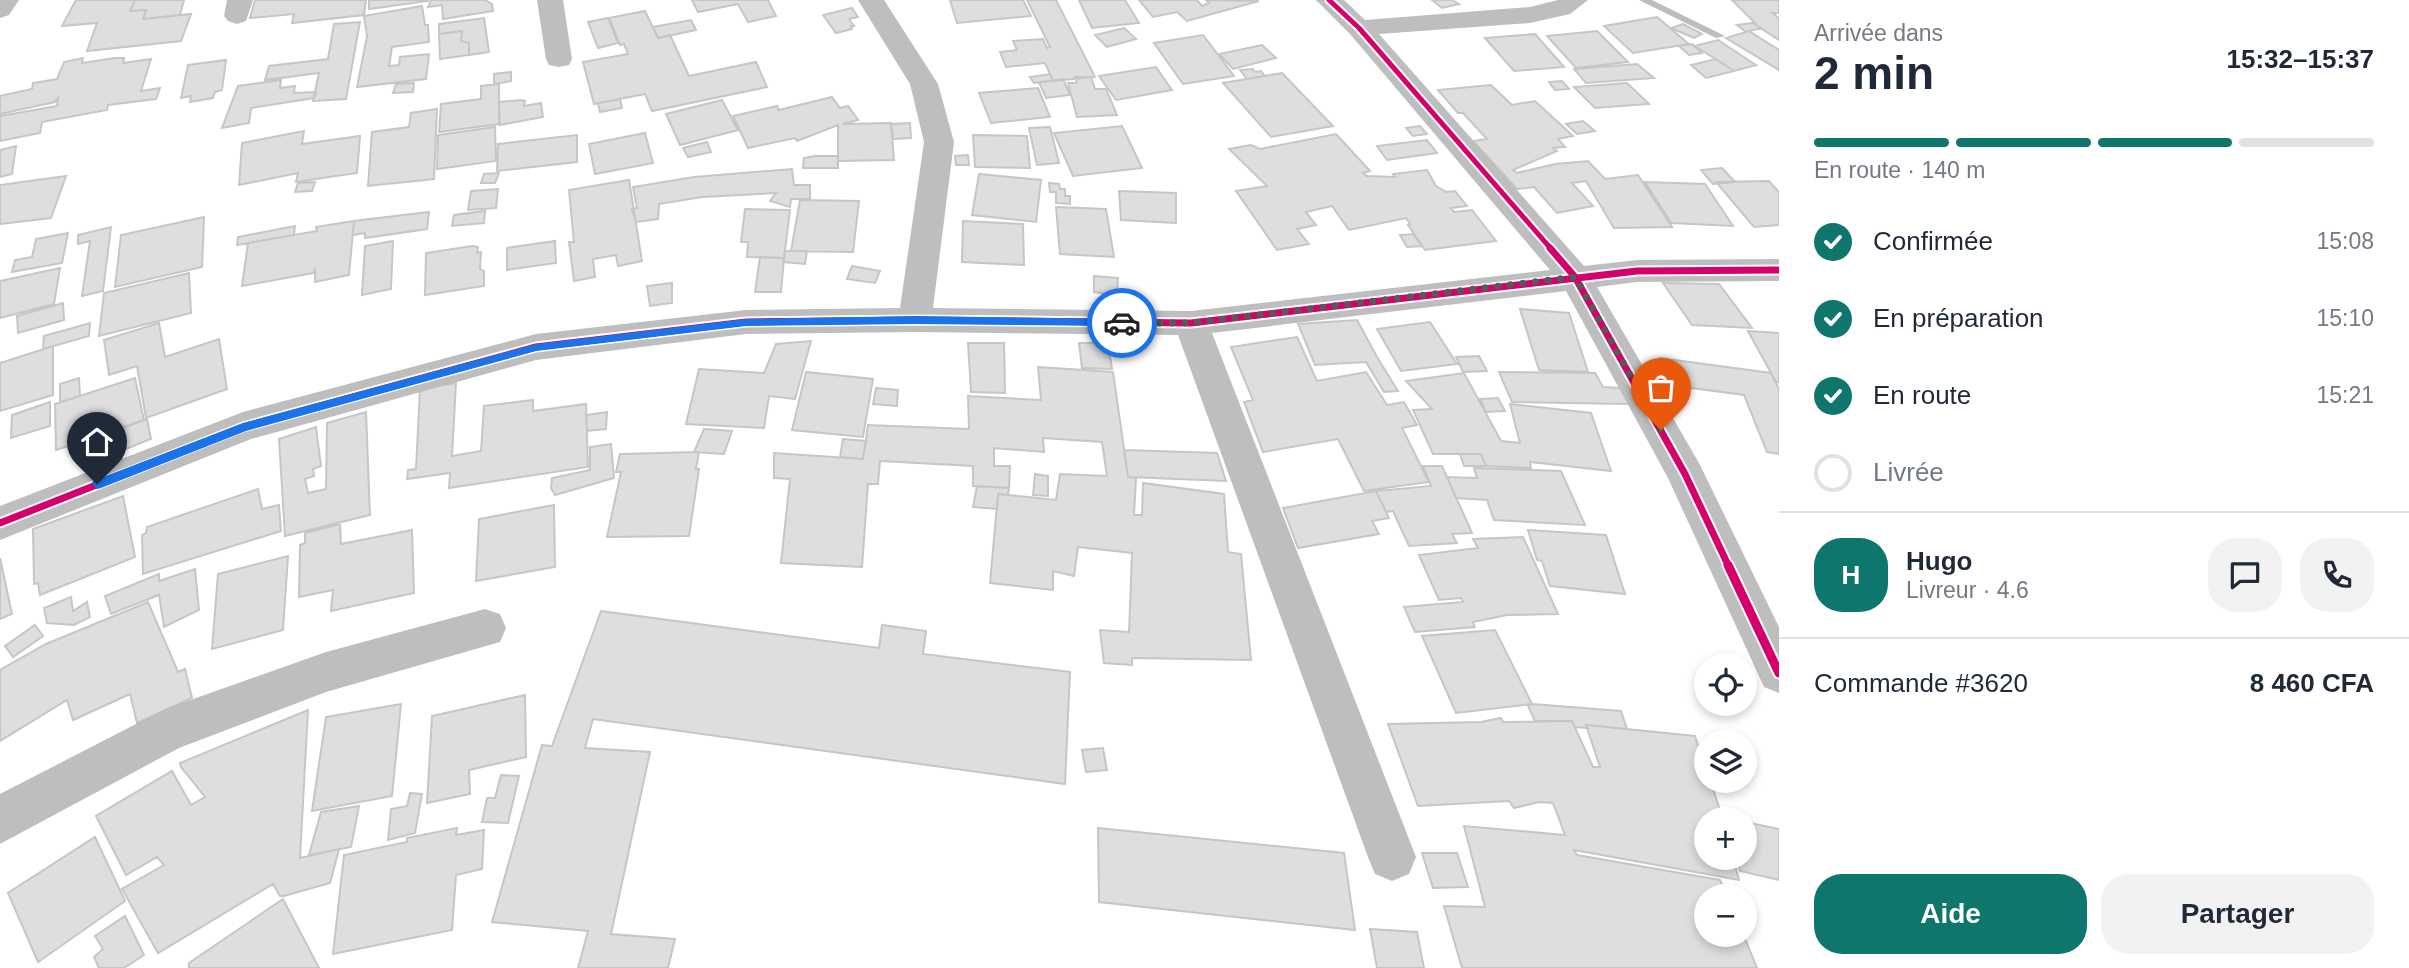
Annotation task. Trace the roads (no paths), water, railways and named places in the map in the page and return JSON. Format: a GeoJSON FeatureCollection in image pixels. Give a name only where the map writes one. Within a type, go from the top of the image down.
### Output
{"type":"FeatureCollection","features":[{"type":"Feature","properties":{"kind":"street"},"geometry":{"type":"LineString","coordinates":[[0,10],[6,0]]}},
{"type":"Feature","properties":{"kind":"street"},"geometry":{"type":"LineString","coordinates":[[550,0],[559,59]]}},
{"type":"Feature","properties":{"kind":"street"},"geometry":{"type":"LineString","coordinates":[[872,0],[924,84],[939,142],[915,320]]}},
{"type":"Feature","properties":{"kind":"street"},"geometry":{"type":"LineString","coordinates":[[1329,0],[1359,28],[1575,277],[1685,474],[1779,673]]}},
{"type":"Feature","properties":{"kind":"street"},"geometry":{"type":"LineString","coordinates":[[1359,28],[1530,15],[1561,9],[1575,0]]}},
{"type":"Feature","properties":{"kind":"street"},"geometry":{"type":"LineString","coordinates":[[0,523],[243,427],[536,347],[746,322],[915,320],[1191,323],[1637,271],[1779,270]]}},
{"type":"Feature","properties":{"kind":"street"},"geometry":{"type":"LineString","coordinates":[[1191,323],[1392,857]]}},
{"type":"Feature","properties":{"kind":"street"},"geometry":{"type":"LineString","coordinates":[[0,820],[165,731],[326,672],[485,628]]}},
{"type":"Feature","properties":{"kind":"waterway"},"geometry":{"type":"LineString","coordinates":[[1644,0],[1720,36]]}}]}
